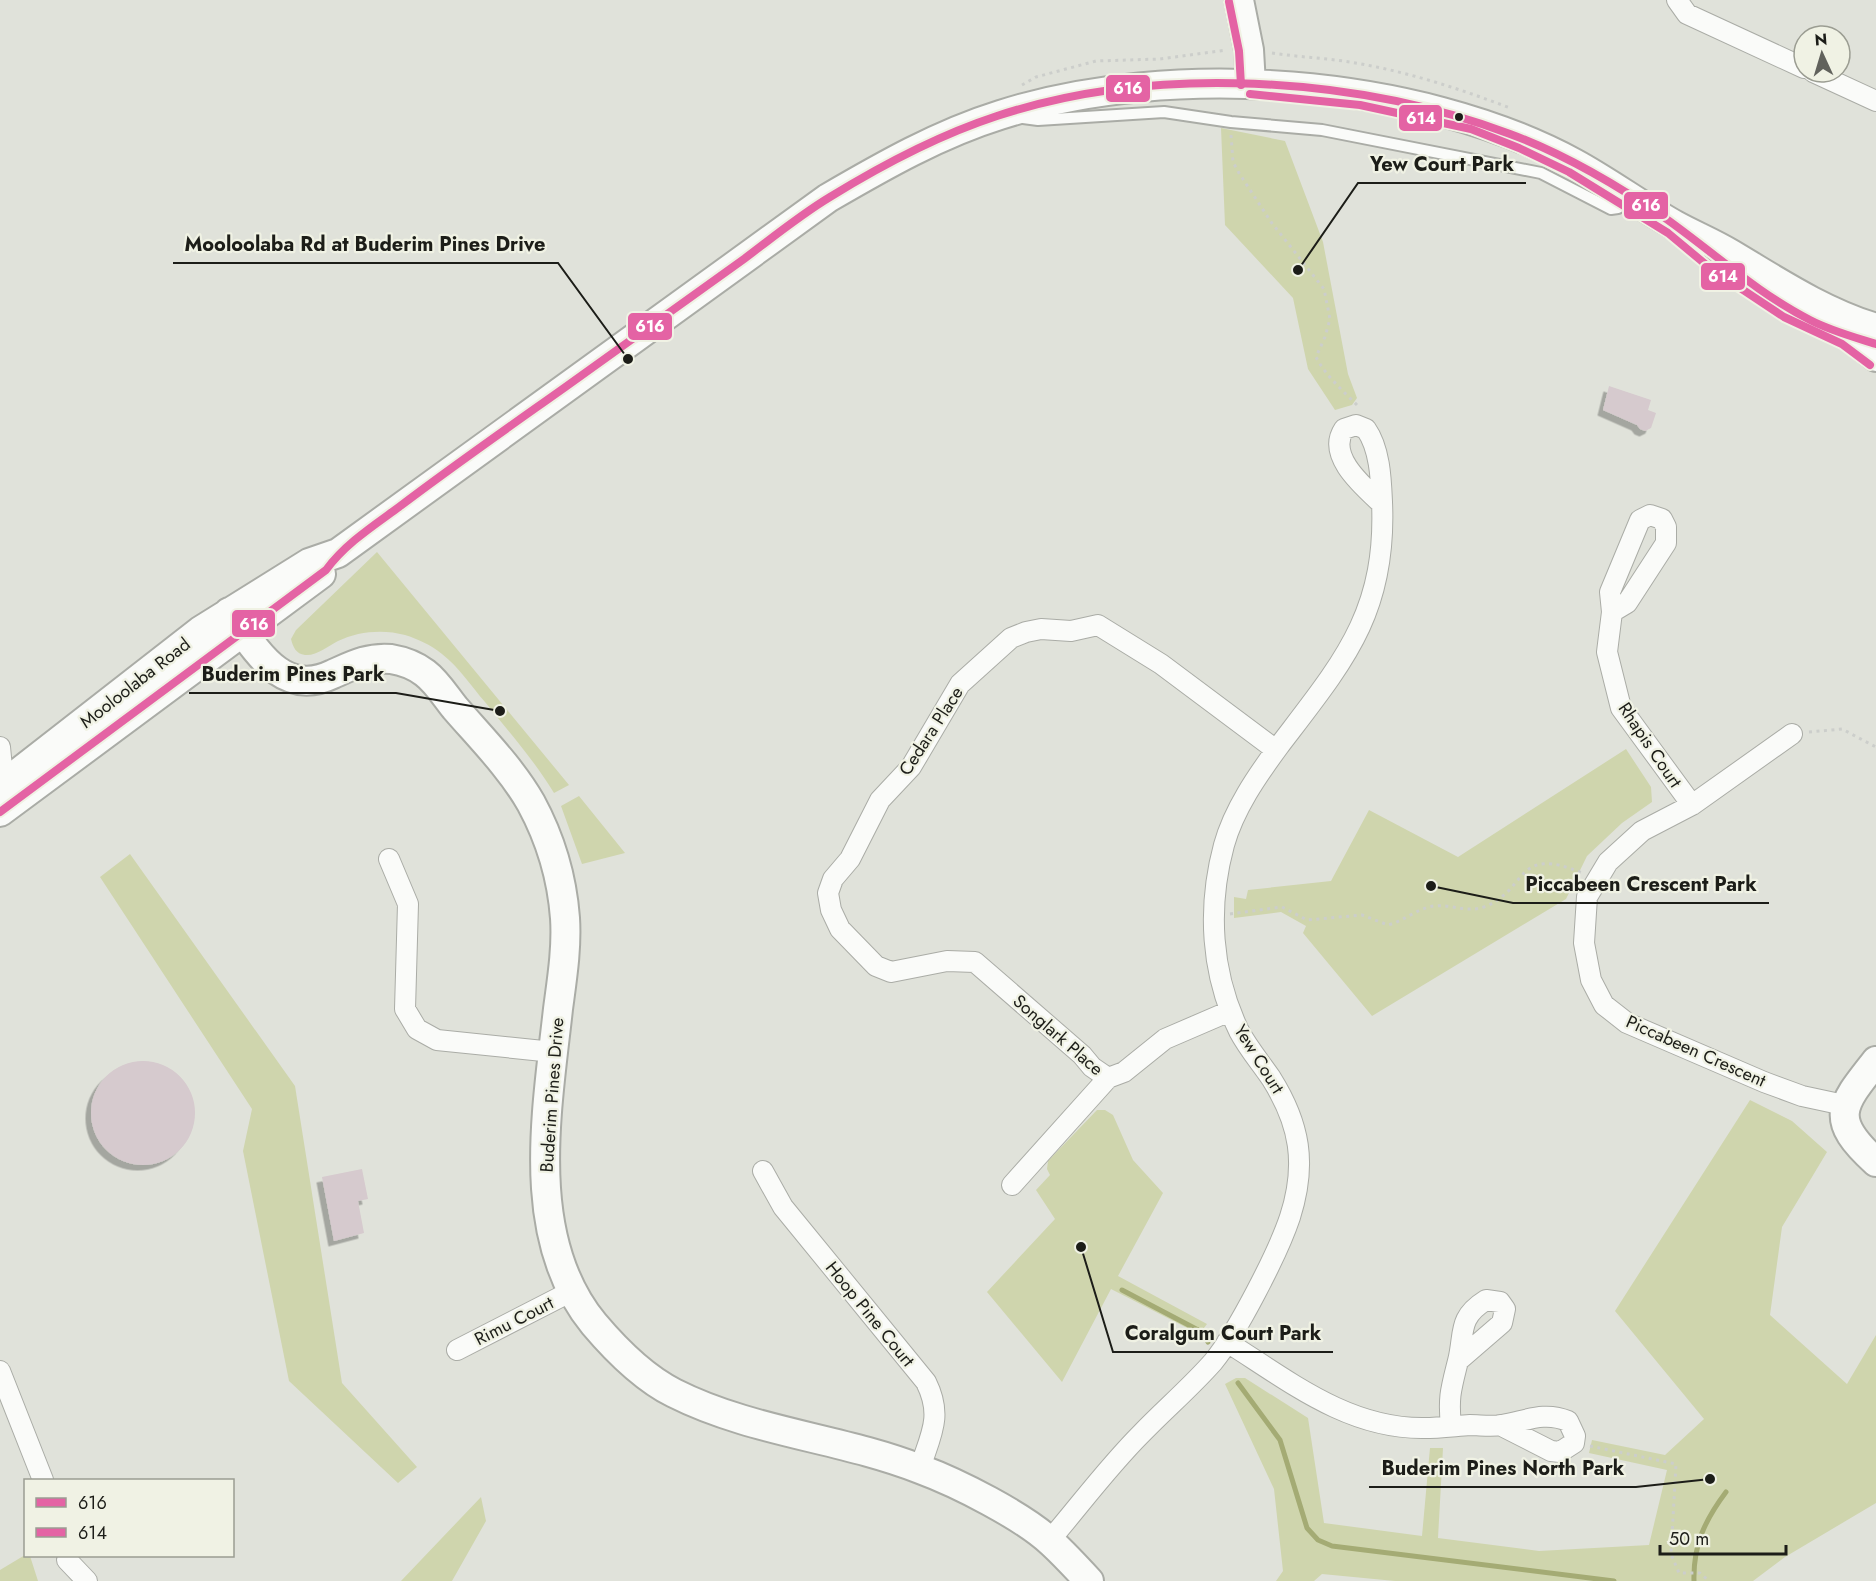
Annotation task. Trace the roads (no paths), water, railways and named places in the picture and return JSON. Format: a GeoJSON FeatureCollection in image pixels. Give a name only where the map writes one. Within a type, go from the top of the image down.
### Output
{"type":"FeatureCollection","features":[{"type":"Feature","properties":{"kind":"main road"},"geometry":{"type":"LineString","coordinates":[[1239,0],[1249,50],[1251,84]]}},
{"type":"Feature","properties":{"kind":"main road","name":"Mooloolaba Road"},"geometry":{"type":"LineString","coordinates":[[0,812],[95,742],[309,563],[338,553],[828,198],[913,151],[959,129],[1002,114],[1092,106],[1181,85],[1251,84],[1338,91],[1474,119],[1523,138],[1574,163],[1674,225],[1726,251],[1817,306],[1847,320],[1876,328]]}},
{"type":"Feature","properties":{"kind":"main road","name":"Mooloolaba Road"},"geometry":{"type":"LineString","coordinates":[[1674,225],[1716,259],[1790,308],[1848,335],[1876,344]]}},
{"type":"Feature","properties":{"kind":"main road"},"geometry":{"type":"LineString","coordinates":[[1848,335],[1876,357]]}},
{"type":"Feature","properties":{"kind":"main road","name":"Mooloolaba Road"},"geometry":{"type":"LineString","coordinates":[[4,783],[236,622]]}},
{"type":"Feature","properties":{"kind":"main road","name":"Buderim Pines Drive"},"geometry":{"type":"LineString","coordinates":[[236,622],[272,667],[294,681],[316,681],[360,661],[376,658],[405,662],[426,674],[509,771],[530,801],[545,832],[559,874],[565,920],[545,1163],[549,1221],[572,1291],[593,1322],[632,1363],[672,1392],[723,1412],[920,1468],[985,1498],[1050,1540],[1089,1581]]}},
{"type":"Feature","properties":{"kind":"main road"},"geometry":{"type":"LineString","coordinates":[[4,783],[32,779],[79,744],[95,742]]}},
{"type":"Feature","properties":{"kind":"main road"},"geometry":{"type":"LineString","coordinates":[[1876,1061],[1844,1105],[1846,1127],[1858,1144],[1876,1162]]}},
{"type":"Feature","properties":{"kind":"street"},"geometry":{"type":"LineString","coordinates":[[1677,0],[1687,14],[1792,62]]}},
{"type":"Feature","properties":{"kind":"street"},"geometry":{"type":"LineString","coordinates":[[1839,84],[1876,101]]}},
{"type":"Feature","properties":{"kind":"street","name":"Yew Court"},"geometry":{"type":"LineString","coordinates":[[1050,1540],[1140,1435],[1185,1392],[1227,1342],[1289,1222],[1300,1172],[1298,1140],[1288,1109],[1245,1042],[1230,1011],[1216,960],[1213,914],[1216,883],[1231,824],[1276,750],[1338,667],[1362,624],[1379,572],[1383,528],[1382,504]]}},
{"type":"Feature","properties":{"kind":"street","name":"Rhapis Court"},"geometry":{"type":"LineString","coordinates":[[1612,612],[1607,652],[1621,708],[1692,805]]}},
{"type":"Feature","properties":{"kind":"street","name":"Cedara Place"},"geometry":{"type":"LineString","coordinates":[[914,969],[891,972],[876,966],[840,929],[831,910],[828,893],[833,879],[850,859],[880,800],[911,766],[960,684],[1011,638],[1041,629],[1071,631],[1098,625],[1161,664],[1276,750]]}},
{"type":"Feature","properties":{"kind":"street","name":"Piccabeen Crescent"},"geometry":{"type":"LineString","coordinates":[[1792,734],[1692,805],[1642,831],[1608,862],[1587,897],[1584,943],[1591,980],[1604,1005],[1627,1023],[1764,1082],[1802,1096],[1844,1105]]}},
{"type":"Feature","properties":{"kind":"street"},"geometry":{"type":"LineString","coordinates":[[1,749],[19,760],[34,761]]}},
{"type":"Feature","properties":{"kind":"street"},"geometry":{"type":"LineString","coordinates":[[1,749],[4,783]]}},
{"type":"Feature","properties":{"kind":"street"},"geometry":{"type":"LineString","coordinates":[[389,859],[408,904],[405,1009],[417,1029],[437,1040],[553,1053]]}},
{"type":"Feature","properties":{"kind":"street","name":"Songlark Place"},"geometry":{"type":"LineString","coordinates":[[914,969],[947,961],[975,962],[1082,1055],[1092,1067],[1108,1078],[1124,1072],[1165,1039],[1230,1011]]}},
{"type":"Feature","properties":{"kind":"street"},"geometry":{"type":"LineString","coordinates":[[1012,1185],[1108,1078]]}},
{"type":"Feature","properties":{"kind":"street","name":"Hoop Pine Court"},"geometry":{"type":"LineString","coordinates":[[763,1171],[783,1207],[926,1382],[935,1400],[936,1416],[920,1468]]}},
{"type":"Feature","properties":{"kind":"street","name":"Rimu Court"},"geometry":{"type":"LineString","coordinates":[[456,1350],[572,1291]]}},
{"type":"Feature","properties":{"kind":"street"},"geometry":{"type":"LineString","coordinates":[[1227,1342],[1316,1399],[1349,1415],[1406,1427],[1500,1425],[1539,1416],[1556,1416],[1568,1421],[1573,1427],[1574,1443],[1560,1452],[1551,1451],[1500,1425]]}},
{"type":"Feature","properties":{"kind":"street"},"geometry":{"type":"LineString","coordinates":[[1451,1426],[1449,1390],[1458,1361]]}},
{"type":"Feature","properties":{"kind":"street"},"geometry":{"type":"LineString","coordinates":[[0,1371],[43,1479]]}},
{"type":"Feature","properties":{"kind":"street"},"geometry":{"type":"LineString","coordinates":[[67,1558],[70,1581]]}},
{"type":"Feature","properties":{"kind":"street"},"geometry":{"type":"LineString","coordinates":[[67,1558],[87,1581]]}},
{"type":"Feature","properties":{"kind":"lane"},"geometry":{"type":"LineString","coordinates":[[1092,106],[1322,130],[1514,165],[1541,173],[1611,209],[1618,208],[1630,197]]}},
{"type":"Feature","properties":{"kind":"waterway"},"geometry":{"type":"LineString","coordinates":[[1122,1290],[1200,1331],[1208,1342]]}},
{"type":"Feature","properties":{"kind":"waterway"},"geometry":{"type":"LineString","coordinates":[[1238,1383],[1280,1440],[1307,1528],[1318,1540],[1332,1546],[1614,1581]]}},
{"type":"Feature","properties":{"kind":"waterway"},"geometry":{"type":"LineString","coordinates":[[1694,1581],[1698,1544],[1706,1523],[1726,1492]]}},
{"type":"Feature","properties":{"kind":"place","name":"Yew Court Park"},"geometry":{"type":"Point","coordinates":[1298,270]}},
{"type":"Feature","properties":{"kind":"place","name":"Mooloolaba Rd at Buderim Pines Drive"},"geometry":{"type":"Point","coordinates":[628,359]}},
{"type":"Feature","properties":{"kind":"place","name":"Buderim Pines Park"},"geometry":{"type":"Point","coordinates":[500,711]}},
{"type":"Feature","properties":{"kind":"place","name":"Piccabeen Crescent Park"},"geometry":{"type":"Point","coordinates":[1431,886]}},
{"type":"Feature","properties":{"kind":"place","name":"Coralgum Court Park"},"geometry":{"type":"Point","coordinates":[1081,1247]}},
{"type":"Feature","properties":{"kind":"place","name":"Buderim Pines North Park"},"geometry":{"type":"Point","coordinates":[1710,1479]}}]}
